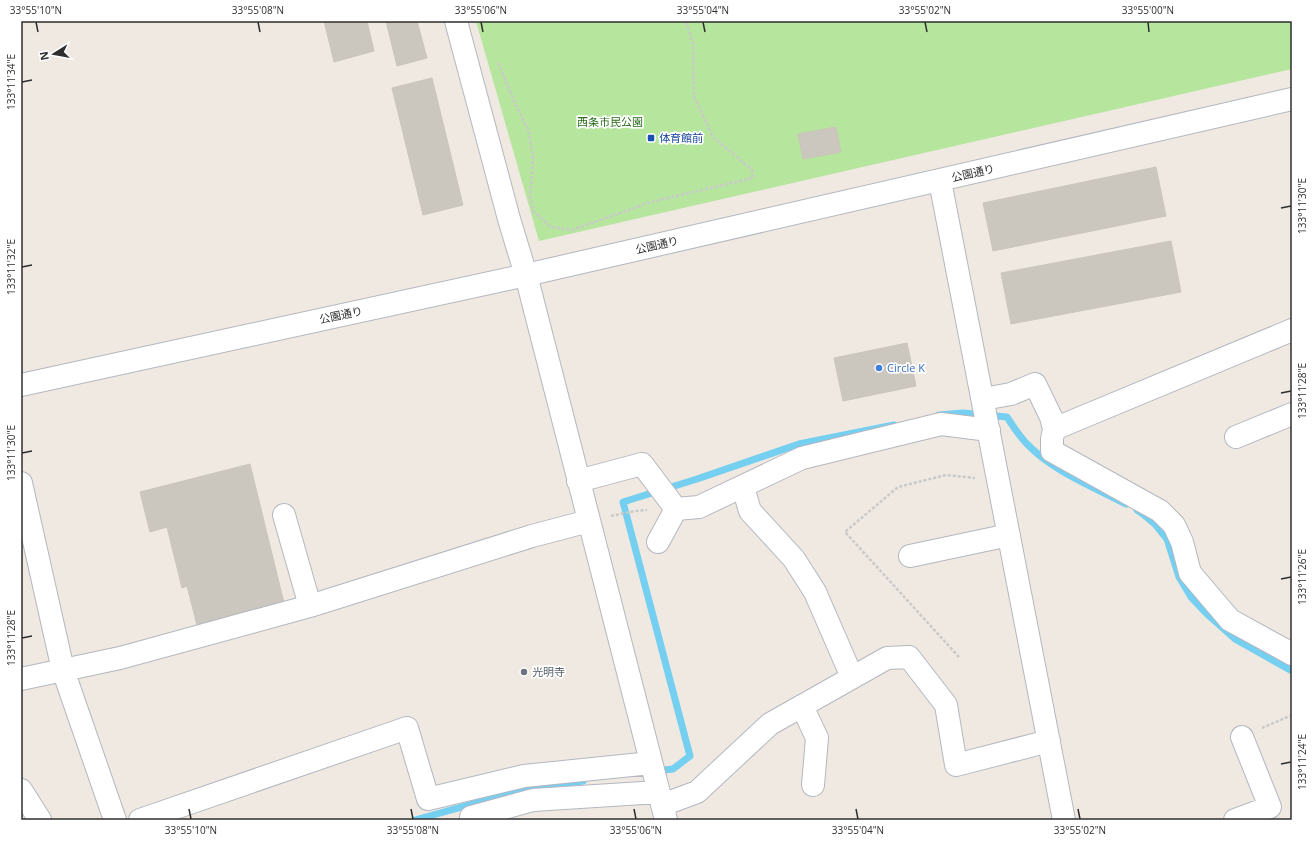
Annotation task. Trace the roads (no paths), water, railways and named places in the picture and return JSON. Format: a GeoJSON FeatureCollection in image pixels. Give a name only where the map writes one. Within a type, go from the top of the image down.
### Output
{"type":"FeatureCollection","features":[{"type":"Feature","properties":{"kind":"street"},"geometry":{"type":"LineString","coordinates":[[456,21],[509,219],[526,274],[661,801]]}},
{"type":"Feature","properties":{"kind":"street","name":"公園通り"},"geometry":{"type":"LineString","coordinates":[[21,385],[940,181],[1292,99]]}},
{"type":"Feature","properties":{"kind":"street"},"geometry":{"type":"LineString","coordinates":[[940,181],[1064,820]]}},
{"type":"Feature","properties":{"kind":"street"},"geometry":{"type":"LineString","coordinates":[[1054,430],[1292,330]]}},
{"type":"Feature","properties":{"kind":"street"},"geometry":{"type":"LineString","coordinates":[[982,399],[1011,394],[1035,384],[1051,417],[1054,430],[1052,450],[1160,511],[1174,525],[1182,542],[1190,573],[1230,620],[1292,654]]}},
{"type":"Feature","properties":{"kind":"street"},"geometry":{"type":"LineString","coordinates":[[1236,437],[1292,414]]}},
{"type":"Feature","properties":{"kind":"street"},"geometry":{"type":"LineString","coordinates":[[676,509],[699,507],[802,458],[941,424],[989,430]]}},
{"type":"Feature","properties":{"kind":"street"},"geometry":{"type":"LineString","coordinates":[[578,481],[642,464],[676,509]]}},
{"type":"Feature","properties":{"kind":"street"},"geometry":{"type":"LineString","coordinates":[[21,483],[63,670],[115,820]]}},
{"type":"Feature","properties":{"kind":"street"},"geometry":{"type":"LineString","coordinates":[[743,487],[750,511],[794,559],[814,592],[852,678]]}},
{"type":"Feature","properties":{"kind":"street"},"geometry":{"type":"LineString","coordinates":[[658,542],[676,509]]}},
{"type":"Feature","properties":{"kind":"street"},"geometry":{"type":"LineString","coordinates":[[284,515],[310,606]]}},
{"type":"Feature","properties":{"kind":"street"},"geometry":{"type":"LineString","coordinates":[[21,680],[120,658],[310,606],[532,536],[589,522]]}},
{"type":"Feature","properties":{"kind":"street"},"geometry":{"type":"LineString","coordinates":[[910,556],[1009,535]]}},
{"type":"Feature","properties":{"kind":"street"},"geometry":{"type":"LineString","coordinates":[[471,817],[533,800],[661,801],[697,792],[770,724],[887,658],[909,657],[946,705],[956,765],[1049,741]]}},
{"type":"Feature","properties":{"kind":"street"},"geometry":{"type":"LineString","coordinates":[[802,706],[817,738],[813,785]]}},
{"type":"Feature","properties":{"kind":"street"},"geometry":{"type":"LineString","coordinates":[[140,820],[407,728],[428,799],[524,776],[651,764]]}},
{"type":"Feature","properties":{"kind":"street"},"geometry":{"type":"LineString","coordinates":[[1235,820],[1270,807],[1242,737]]}},
{"type":"Feature","properties":{"kind":"street"},"geometry":{"type":"LineString","coordinates":[[21,790],[40,820]]}},
{"type":"Feature","properties":{"kind":"waterway"},"geometry":{"type":"LineString","coordinates":[[939,415],[963,413],[1007,417],[1024,441],[1049,463],[1074,478],[1126,504]]}},
{"type":"Feature","properties":{"kind":"waterway"},"geometry":{"type":"LineString","coordinates":[[655,771],[673,769],[690,756],[623,502],[697,479],[799,444],[894,425]]}},
{"type":"Feature","properties":{"kind":"waterway"},"geometry":{"type":"LineString","coordinates":[[1137,510],[1155,524],[1167,539],[1179,577],[1191,597],[1208,615],[1235,639],[1292,671]]}},
{"type":"Feature","properties":{"kind":"waterway"},"geometry":{"type":"LineString","coordinates":[[415,820],[530,788],[583,781]]}},
{"type":"Feature","properties":{"kind":"place","name":"体育館前"},"geometry":{"type":"Point","coordinates":[651,138]}},
{"type":"Feature","properties":{"kind":"place","name":"Circle K"},"geometry":{"type":"Point","coordinates":[879,368]}},
{"type":"Feature","properties":{"kind":"place","name":"光明寺"},"geometry":{"type":"Point","coordinates":[524,672]}},
{"type":"Feature","properties":{"kind":"park label","name":"西条市民公園"},"geometry":{"type":"Point","coordinates":[610,122]}}]}
